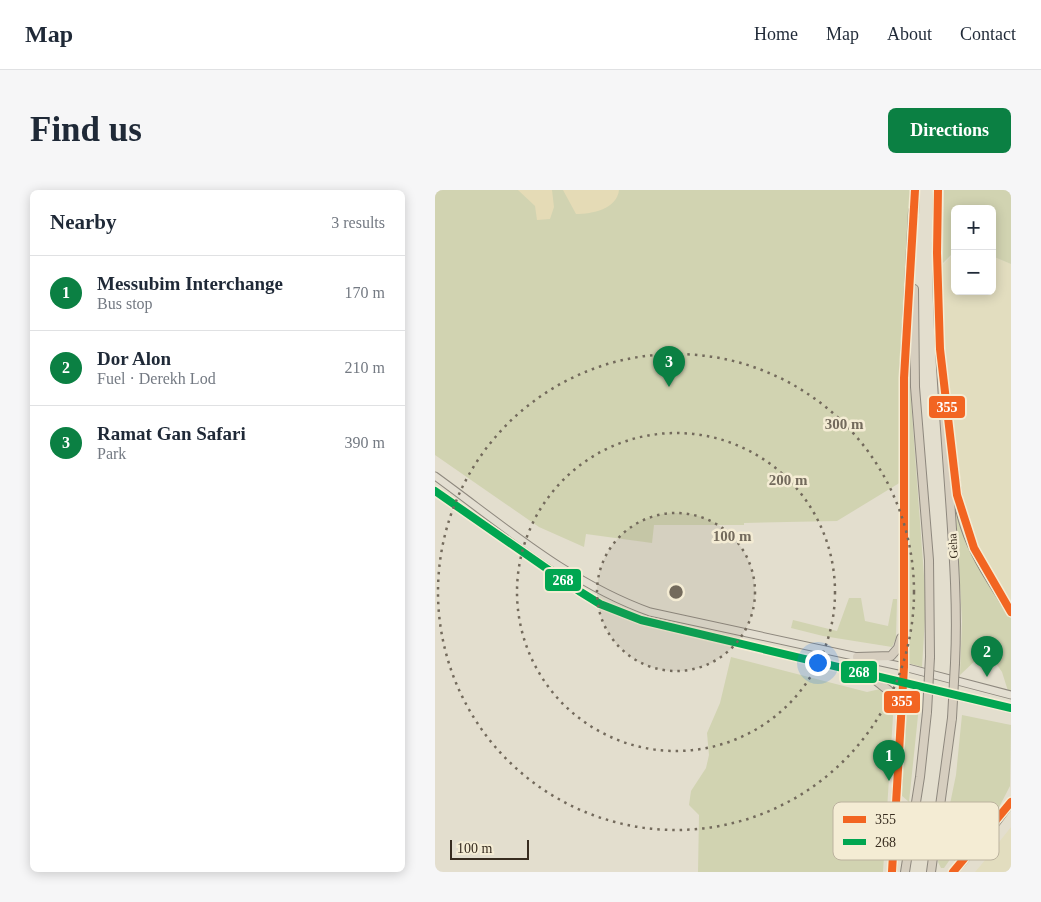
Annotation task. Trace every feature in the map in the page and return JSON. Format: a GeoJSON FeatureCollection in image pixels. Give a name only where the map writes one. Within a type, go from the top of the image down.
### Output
{"type":"FeatureCollection","features":[{"type":"Feature","properties":{"kind":"highway","name":"Geha"},"geometry":{"type":"LineString","coordinates":[[915,190],[913,212],[915,387],[929,560],[930,657],[927,712],[916,802]]}},
{"type":"Feature","properties":{"kind":"highway","name":"Geha"},"geometry":{"type":"LineString","coordinates":[[938,190],[941,378],[954,547],[957,624],[952,718],[941,802]]}},
{"type":"Feature","properties":{"kind":"highway"},"geometry":{"type":"LineString","coordinates":[[896,802],[903,683],[904,378],[913,212]]}},
{"type":"Feature","properties":{"kind":"highway"},"geometry":{"type":"LineString","coordinates":[[941,378],[964,525],[987,574],[1011,612]]}},
{"type":"Feature","properties":{"kind":"highway"},"geometry":{"type":"LineString","coordinates":[[857,657],[881,658],[891,656],[898,648],[901,640],[904,558]]}},
{"type":"Feature","properties":{"kind":"highway"},"geometry":{"type":"LineString","coordinates":[[869,675],[893,694],[899,705],[900,717]]}},
{"type":"Feature","properties":{"kind":"highway"},"geometry":{"type":"LineString","coordinates":[[999,816],[1011,802]]}},
{"type":"Feature","properties":{"kind":"highway"},"geometry":{"type":"LineString","coordinates":[[953,872],[963,860]]}},
{"type":"Feature","properties":{"kind":"main road"},"geometry":{"type":"LineString","coordinates":[[435,476],[520,540],[581,581],[619,601],[650,612],[857,657],[1011,695]]}},
{"type":"Feature","properties":{"kind":"main road"},"geometry":{"type":"LineString","coordinates":[[435,491],[545,569],[600,604],[641,620],[1011,708]]}},
{"type":"Feature","properties":{"kind":"shaded area"},"geometry":{"type":"Polygon","coordinates":[[[951,256],[951,295],[996,295],[996,258],[1011,264],[1011,607],[1002,596],[972,537],[960,490],[942,351],[943,265],[951,256]]]}},
{"type":"Feature","properties":{"kind":"shaded area"},"geometry":{"type":"Polygon","coordinates":[[[1011,827],[1011,872],[975,872],[985,860],[999,860],[999,842],[1011,827]]]}},
{"type":"Feature","properties":{"kind":"green space"},"geometry":{"type":"Polygon","coordinates":[[[435,190],[912,190],[901,482],[837,521],[744,523],[744,525],[654,525],[652,543],[586,534],[584,547],[539,527],[435,455],[435,190]]]}},
{"type":"Feature","properties":{"kind":"green space"},"geometry":{"type":"Polygon","coordinates":[[[944,190],[1011,190],[1011,264],[996,258],[996,205],[951,205],[951,255],[943,263],[944,190]]]}},
{"type":"Feature","properties":{"kind":"green space"},"geometry":{"type":"Polygon","coordinates":[[[909,373],[926,603],[922,667],[908,663],[909,373]]]}},
{"type":"Feature","properties":{"kind":"green space"},"geometry":{"type":"Polygon","coordinates":[[[955,495],[958,518],[985,578],[1011,618],[1011,691],[1008,691],[1002,672],[995,662],[977,659],[960,675],[962,621],[955,495]]]}},
{"type":"Feature","properties":{"kind":"green space"},"geometry":{"type":"Polygon","coordinates":[[[849,598],[861,598],[865,621],[888,626],[893,599],[897,599],[896,638],[892,647],[823,636],[791,628],[793,620],[837,631],[849,598]]]}},
{"type":"Feature","properties":{"kind":"green space"},"geometry":{"type":"Polygon","coordinates":[[[731,657],[867,692],[880,689],[890,704],[893,716],[887,802],[833,802],[833,860],[884,860],[883,872],[698,872],[699,815],[689,805],[691,791],[706,768],[709,755],[707,733],[720,703],[731,657]]]}},
{"type":"Feature","properties":{"kind":"green space"},"geometry":{"type":"Polygon","coordinates":[[[904,699],[919,706],[909,802],[901,795],[904,699]]]}},
{"type":"Feature","properties":{"kind":"green space"},"geometry":{"type":"Polygon","coordinates":[[[962,715],[1011,725],[1010,786],[999,807],[999,802],[950,802],[956,775],[962,715]]]}},
{"type":"Feature","properties":{"kind":"green space"},"geometry":{"type":"Polygon","coordinates":[[[938,860],[950,860],[944,868],[941,868],[938,860]]]}},
{"type":"Feature","properties":{"kind":"sand"},"geometry":{"type":"Polygon","coordinates":[[[518,190],[552,190],[554,207],[550,219],[537,220],[535,206],[518,190]]]}},
{"type":"Feature","properties":{"kind":"sand"},"geometry":{"type":"Polygon","coordinates":[[[563,190],[619,190],[614,202],[609,206],[589,213],[576,214],[563,190]]]}},
{"type":"Feature","properties":{"kind":"transit line","name":"355"},"geometry":{"type":"LineString","coordinates":[[896,802],[904,667],[904,378],[915,190]]}},
{"type":"Feature","properties":{"kind":"transit line","name":"355"},"geometry":{"type":"LineString","coordinates":[[938,190],[937,253],[940,349],[957,495],[974,548],[1011,612]]}},
{"type":"Feature","properties":{"kind":"transit line","name":"268"},"geometry":{"type":"LineString","coordinates":[[435,491],[579,591],[600,604],[641,620],[1011,708]]}},
{"type":"Feature","properties":{"kind":"transit line","name":"355"},"geometry":{"type":"LineString","coordinates":[[999,816],[1011,802]]}},
{"type":"Feature","properties":{"kind":"transit line","name":"355"},"geometry":{"type":"LineString","coordinates":[[892,872],[893,860]]}},
{"type":"Feature","properties":{"kind":"transit line","name":"355"},"geometry":{"type":"LineString","coordinates":[[953,872],[963,860]]}},
{"type":"Feature","properties":{"kind":"place","name":"Ramat Gan Safari"},"geometry":{"type":"Point","coordinates":[669,387]}},
{"type":"Feature","properties":{"kind":"place","name":"Dor Alon"},"geometry":{"type":"Point","coordinates":[987,677]}},
{"type":"Feature","properties":{"kind":"place","name":"Messubim Interchange"},"geometry":{"type":"Point","coordinates":[889,781]}}]}
